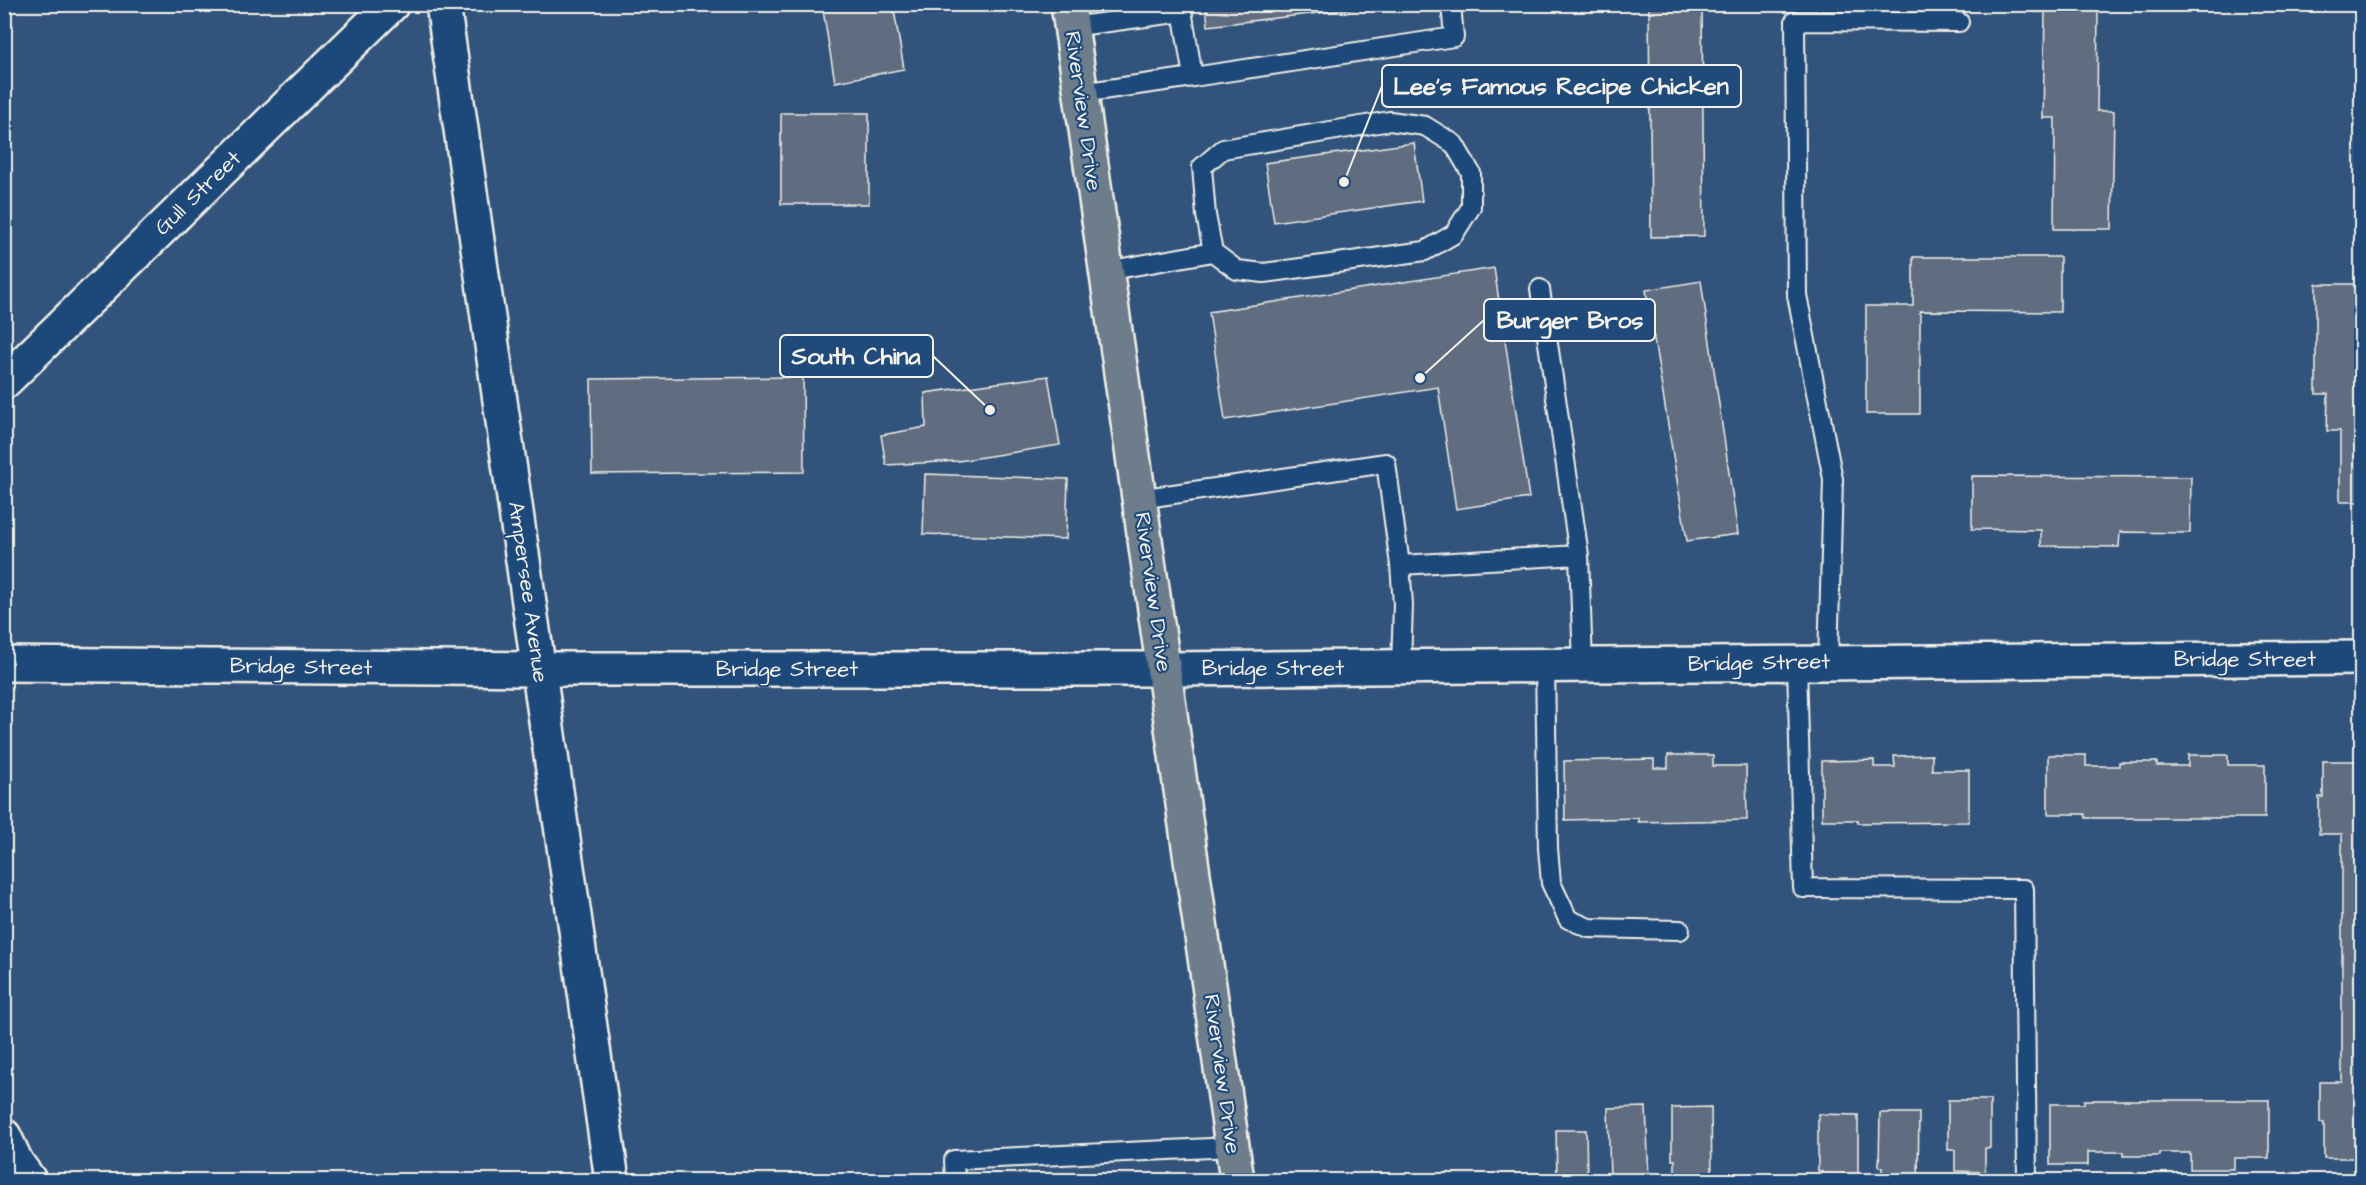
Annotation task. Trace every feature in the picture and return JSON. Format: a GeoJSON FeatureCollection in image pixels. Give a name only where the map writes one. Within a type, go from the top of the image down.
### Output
{"type":"FeatureCollection","features":[{"type":"Feature","properties":{"kind":"main road","name":"Riverview Drive"},"geometry":{"type":"LineString","coordinates":[[1069,16],[1237,1180]]}},
{"type":"Feature","properties":{"kind":"street","name":"Gull Street"},"geometry":{"type":"LineString","coordinates":[[4,382],[392,4]]}},
{"type":"Feature","properties":{"kind":"street","name":"Ampersee Avenue"},"geometry":{"type":"LineString","coordinates":[[443,4],[612,1180]]}},
{"type":"Feature","properties":{"kind":"street","name":"Bridge Street"},"geometry":{"type":"LineString","coordinates":[[4,664],[539,669],[1164,669],[2361,658]]}},
{"type":"Feature","properties":{"kind":"street"},"geometry":{"type":"LineString","coordinates":[[4,1136],[16,1162],[29,1180]]}},
{"type":"Feature","properties":{"kind":"lane"},"geometry":{"type":"LineString","coordinates":[[1081,93],[1454,37],[1451,4]]}},
{"type":"Feature","properties":{"kind":"lane"},"geometry":{"type":"LineString","coordinates":[[1069,16],[1182,8],[1193,77]]}},
{"type":"Feature","properties":{"kind":"lane"},"geometry":{"type":"LineString","coordinates":[[1959,22],[1795,21],[1797,295],[1833,479],[1812,663],[1803,888],[2024,889],[2027,1180]]}},
{"type":"Feature","properties":{"kind":"lane"},"geometry":{"type":"LineString","coordinates":[[1106,271],[1213,252],[1237,270],[1264,273],[1425,251],[1454,234],[1471,207],[1471,173],[1454,144],[1425,126],[1390,122],[1223,149],[1202,167],[1206,215],[1213,252]]}},
{"type":"Feature","properties":{"kind":"lane"},"geometry":{"type":"LineString","coordinates":[[1540,289],[1579,555],[1583,665]]}},
{"type":"Feature","properties":{"kind":"lane"},"geometry":{"type":"LineString","coordinates":[[1139,499],[1386,463],[1403,603],[1401,667]]}},
{"type":"Feature","properties":{"kind":"lane"},"geometry":{"type":"LineString","coordinates":[[1400,565],[1579,555]]}},
{"type":"Feature","properties":{"kind":"lane"},"geometry":{"type":"LineString","coordinates":[[1545,665],[1548,848],[1551,883],[1568,919],[1589,928],[1680,930]]}},
{"type":"Feature","properties":{"kind":"lane"},"geometry":{"type":"LineString","coordinates":[[955,1180],[954,1160],[1232,1147]]}},
{"type":"Feature","properties":{"kind":"building"},"geometry":{"type":"Polygon","coordinates":[[[822,4],[893,4],[904,69],[835,82],[822,4]]]}},
{"type":"Feature","properties":{"kind":"building"},"geometry":{"type":"Polygon","coordinates":[[[1206,4],[1368,4],[1369,7],[1208,26],[1206,4]]]}},
{"type":"Feature","properties":{"kind":"building"},"geometry":{"type":"Polygon","coordinates":[[[1649,4],[1702,4],[1704,236],[1651,237],[1649,4]]]}},
{"type":"Feature","properties":{"kind":"building"},"geometry":{"type":"Polygon","coordinates":[[[2036,4],[2091,4],[2091,8],[2098,8],[2097,111],[2114,111],[2112,229],[2054,229],[2055,118],[2043,118],[2045,12],[2036,12],[2036,4]]]}},
{"type":"Feature","properties":{"kind":"building"},"geometry":{"type":"Polygon","coordinates":[[[781,113],[869,113],[869,204],[781,204],[781,113]]]}},
{"type":"Feature","properties":{"kind":"building"},"geometry":{"type":"Polygon","coordinates":[[[1414,143],[1422,201],[1274,222],[1265,163],[1414,143]]]}},
{"type":"Feature","properties":{"kind":"building"},"geometry":{"type":"Polygon","coordinates":[[[1913,257],[2060,257],[2060,312],[1920,311],[1920,414],[1866,414],[1866,306],[1913,306],[1913,257]]]}},
{"type":"Feature","properties":{"kind":"building"},"geometry":{"type":"Polygon","coordinates":[[[1494,268],[1529,498],[1456,509],[1438,387],[1225,420],[1209,312],[1494,268]]]}},
{"type":"Feature","properties":{"kind":"building"},"geometry":{"type":"Polygon","coordinates":[[[1701,281],[1738,534],[1687,541],[1646,290],[1701,281]]]}},
{"type":"Feature","properties":{"kind":"building"},"geometry":{"type":"Polygon","coordinates":[[[2316,284],[2362,284],[2362,502],[2340,502],[2340,431],[2327,431],[2328,394],[2316,394],[2316,284]]]}},
{"type":"Feature","properties":{"kind":"building"},"geometry":{"type":"Polygon","coordinates":[[[1048,376],[1060,445],[958,461],[886,465],[881,435],[926,427],[925,393],[1048,376]]]}},
{"type":"Feature","properties":{"kind":"building"},"geometry":{"type":"Polygon","coordinates":[[[803,377],[804,472],[592,474],[591,379],[803,377]]]}},
{"type":"Feature","properties":{"kind":"building"},"geometry":{"type":"Polygon","coordinates":[[[925,474],[1068,479],[1066,539],[923,534],[925,474]]]}},
{"type":"Feature","properties":{"kind":"building"},"geometry":{"type":"Polygon","coordinates":[[[1972,476],[2191,477],[2190,533],[2120,532],[2119,547],[2041,546],[2041,530],[1972,529],[1972,476]]]}},
{"type":"Feature","properties":{"kind":"building"},"geometry":{"type":"Polygon","coordinates":[[[1668,755],[1713,755],[1713,766],[1746,766],[1747,820],[1638,822],[1638,818],[1565,820],[1564,761],[1654,759],[1654,768],[1668,768],[1668,755]]]}},
{"type":"Feature","properties":{"kind":"building"},"geometry":{"type":"Polygon","coordinates":[[[1932,755],[1932,770],[1969,770],[1969,822],[1858,823],[1858,820],[1822,820],[1822,761],[1874,760],[1874,767],[1895,767],[1894,756],[1932,755]]]}},
{"type":"Feature","properties":{"kind":"building"},"geometry":{"type":"Polygon","coordinates":[[[2048,755],[2086,755],[2086,766],[2119,766],[2119,762],[2157,762],[2157,766],[2188,766],[2188,755],[2228,755],[2228,765],[2265,765],[2265,818],[2086,818],[2085,814],[2048,814],[2048,755]]]}},
{"type":"Feature","properties":{"kind":"building"},"geometry":{"type":"Polygon","coordinates":[[[2323,761],[2362,761],[2362,1158],[2324,1158],[2324,1123],[2320,1123],[2320,1082],[2342,1082],[2342,834],[2319,834],[2319,797],[2323,797],[2323,761]]]}},
{"type":"Feature","properties":{"kind":"building"},"geometry":{"type":"Polygon","coordinates":[[[1948,1100],[1990,1100],[1990,1148],[1985,1148],[1985,1172],[1955,1171],[1955,1150],[1948,1150],[1948,1100]]]}},
{"type":"Feature","properties":{"kind":"building"},"geometry":{"type":"Polygon","coordinates":[[[2084,1100],[2269,1100],[2269,1158],[2234,1158],[2234,1169],[2190,1169],[2190,1153],[2123,1156],[2123,1152],[2088,1152],[2088,1165],[2050,1165],[2050,1104],[2084,1104],[2084,1100]]]}},
{"type":"Feature","properties":{"kind":"building"},"geometry":{"type":"Polygon","coordinates":[[[1646,1107],[1649,1180],[1610,1180],[1608,1108],[1646,1107]]]}},
{"type":"Feature","properties":{"kind":"building"},"geometry":{"type":"Polygon","coordinates":[[[1711,1107],[1712,1180],[1675,1180],[1675,1160],[1672,1160],[1672,1108],[1711,1107]]]}},
{"type":"Feature","properties":{"kind":"building"},"geometry":{"type":"Polygon","coordinates":[[[1880,1113],[1919,1113],[1918,1180],[1882,1180],[1882,1167],[1879,1167],[1880,1113]]]}},
{"type":"Feature","properties":{"kind":"building"},"geometry":{"type":"Polygon","coordinates":[[[1818,1114],[1858,1115],[1858,1180],[1822,1180],[1822,1171],[1818,1171],[1818,1114]]]}},
{"type":"Feature","properties":{"kind":"building"},"geometry":{"type":"Polygon","coordinates":[[[1556,1130],[1586,1130],[1587,1180],[1557,1180],[1556,1130]]]}},
{"type":"Feature","properties":{"kind":"place","name":"Lee's Famous Recipe Chicken"},"geometry":{"type":"Point","coordinates":[1344,182]}},
{"type":"Feature","properties":{"kind":"place","name":"Burger Bros"},"geometry":{"type":"Point","coordinates":[1420,378]}},
{"type":"Feature","properties":{"kind":"place","name":"South China"},"geometry":{"type":"Point","coordinates":[990,410]}}]}
